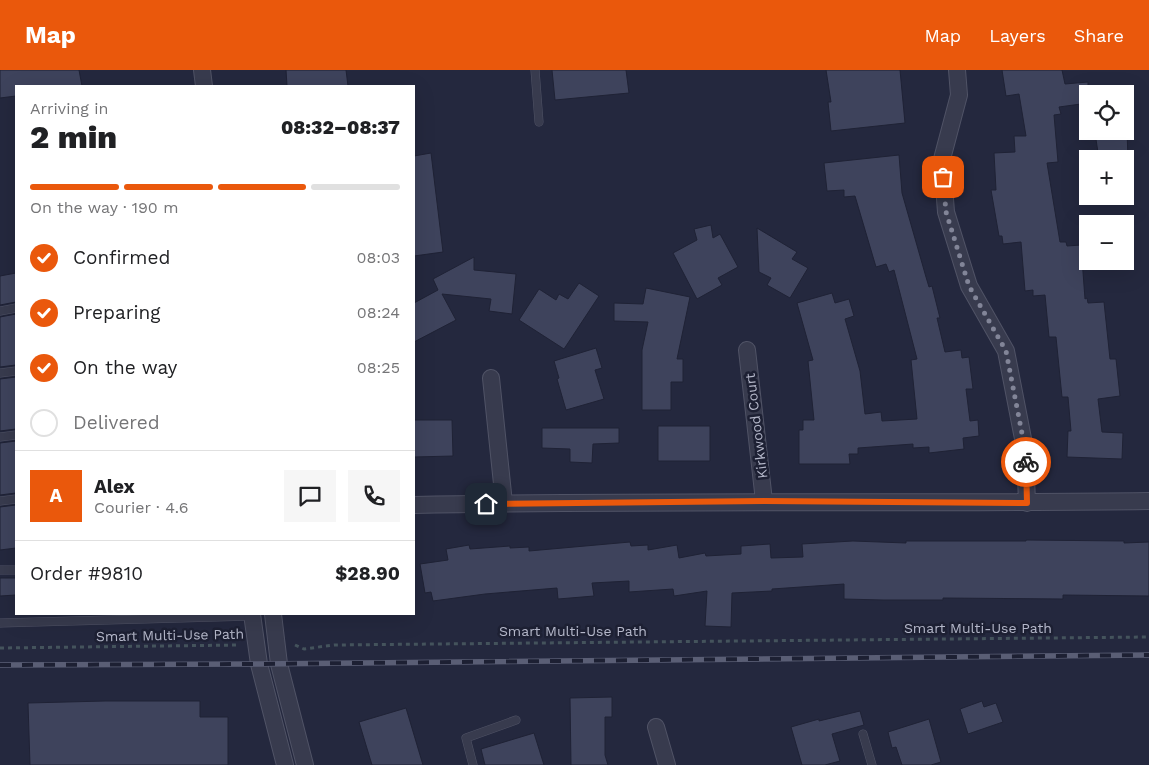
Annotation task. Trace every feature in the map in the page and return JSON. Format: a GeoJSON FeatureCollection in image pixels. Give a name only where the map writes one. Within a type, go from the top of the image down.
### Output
{"type":"FeatureCollection","features":[{"type":"Feature","properties":{"kind":"street"},"geometry":{"type":"LineString","coordinates":[[202,70],[204,85]]}},
{"type":"Feature","properties":{"kind":"street"},"geometry":{"type":"LineString","coordinates":[[957,70],[959,95],[942,159],[946,212],[969,286],[1006,351],[1025,449],[1027,503]]}},
{"type":"Feature","properties":{"kind":"street","name":"Kirkwood Court"},"geometry":{"type":"LineString","coordinates":[[746,350],[764,501]]}},
{"type":"Feature","properties":{"kind":"street"},"geometry":{"type":"LineString","coordinates":[[491,378],[504,503]]}},
{"type":"Feature","properties":{"kind":"street"},"geometry":{"type":"LineString","coordinates":[[415,505],[764,501],[1027,503],[1149,501]]}},
{"type":"Feature","properties":{"kind":"street"},"geometry":{"type":"LineString","coordinates":[[252,615],[261,674],[285,765]]}},
{"type":"Feature","properties":{"kind":"street"},"geometry":{"type":"LineString","coordinates":[[273,615],[280,664],[305,765]]}},
{"type":"Feature","properties":{"kind":"street"},"geometry":{"type":"LineString","coordinates":[[656,727],[667,765]]}},
{"type":"Feature","properties":{"kind":"lane"},"geometry":{"type":"LineString","coordinates":[[535,70],[539,122]]}},
{"type":"Feature","properties":{"kind":"lane"},"geometry":{"type":"LineString","coordinates":[[0,311],[15,308]]}},
{"type":"Feature","properties":{"kind":"lane"},"geometry":{"type":"LineString","coordinates":[[0,373],[15,371]]}},
{"type":"Feature","properties":{"kind":"lane"},"geometry":{"type":"LineString","coordinates":[[0,437],[15,435]]}},
{"type":"Feature","properties":{"kind":"lane"},"geometry":{"type":"LineString","coordinates":[[0,500],[15,498]]}},
{"type":"Feature","properties":{"kind":"lane"},"geometry":{"type":"LineString","coordinates":[[0,570],[15,570]]}},
{"type":"Feature","properties":{"kind":"lane"},"geometry":{"type":"LineString","coordinates":[[0,623],[252,615]]}},
{"type":"Feature","properties":{"kind":"lane"},"geometry":{"type":"LineString","coordinates":[[473,765],[466,738],[516,720]]}},
{"type":"Feature","properties":{"kind":"lane"},"geometry":{"type":"LineString","coordinates":[[863,734],[872,765]]}},
{"type":"Feature","properties":{"kind":"path","name":"Smart Multi-Use Path"},"geometry":{"type":"LineString","coordinates":[[277,642],[287,642],[304,649],[334,644],[1149,638]]}},
{"type":"Feature","properties":{"kind":"path","name":"Smart Multi-Use Path"},"geometry":{"type":"LineString","coordinates":[[0,648],[255,644]]}},
{"type":"Feature","properties":{"kind":"building"},"geometry":{"type":"Polygon","coordinates":[[[0,70],[79,70],[82,85],[15,85],[15,96],[0,98],[0,70]]]}},
{"type":"Feature","properties":{"kind":"building"},"geometry":{"type":"Polygon","coordinates":[[[286,70],[346,70],[348,85],[287,85],[286,70]]]}},
{"type":"Feature","properties":{"kind":"building"},"geometry":{"type":"Polygon","coordinates":[[[552,70],[626,70],[629,93],[555,100],[552,70]]]}},
{"type":"Feature","properties":{"kind":"building"},"geometry":{"type":"Polygon","coordinates":[[[826,70],[900,70],[905,123],[831,131],[828,102],[831,102],[826,70]]]}},
{"type":"Feature","properties":{"kind":"building"},"geometry":{"type":"Polygon","coordinates":[[[1002,70],[1062,70],[1065,84],[1088,82],[1088,85],[1079,85],[1079,104],[1059,107],[1061,114],[1054,115],[1058,162],[1047,163],[1060,242],[1066,242],[1067,246],[1079,245],[1079,270],[1083,270],[1085,299],[1087,298],[1088,303],[1104,302],[1110,359],[1116,359],[1120,396],[1098,399],[1102,432],[1123,433],[1122,459],[1067,457],[1068,431],[1071,431],[1068,397],[1062,397],[1056,337],[1049,337],[1045,295],[1033,296],[1033,290],[1025,291],[1021,242],[1003,244],[1002,236],[999,236],[991,190],[996,190],[994,153],[1015,152],[1014,136],[1026,136],[1019,94],[1006,96],[1002,70]]]}},
{"type":"Feature","properties":{"kind":"building"},"geometry":{"type":"Polygon","coordinates":[[[1096,140],[1127,140],[1128,150],[1098,150],[1096,140]]]}},
{"type":"Feature","properties":{"kind":"building"},"geometry":{"type":"Polygon","coordinates":[[[431,153],[443,252],[415,256],[415,156],[431,153]]]}},
{"type":"Feature","properties":{"kind":"building"},"geometry":{"type":"Polygon","coordinates":[[[899,155],[902,193],[929,287],[932,286],[940,318],[937,318],[945,352],[961,350],[962,358],[969,357],[973,389],[966,389],[970,421],[978,420],[979,436],[963,438],[964,449],[929,453],[929,447],[913,448],[913,444],[858,448],[858,454],[849,454],[850,464],[799,464],[799,430],[803,430],[803,420],[814,420],[808,361],[813,360],[797,303],[832,293],[835,303],[849,299],[854,316],[845,319],[860,371],[865,414],[881,412],[882,421],[917,419],[911,360],[917,359],[894,270],[889,272],[886,264],[876,267],[855,196],[844,197],[844,190],[827,191],[824,163],[899,155]]]}},
{"type":"Feature","properties":{"kind":"building"},"geometry":{"type":"Polygon","coordinates":[[[711,225],[713,238],[720,234],[738,267],[718,278],[722,285],[697,299],[673,253],[697,240],[694,229],[711,225]]]}},
{"type":"Feature","properties":{"kind":"building"},"geometry":{"type":"Polygon","coordinates":[[[757,228],[797,252],[792,259],[808,268],[790,298],[767,285],[771,278],[759,272],[757,228]]]}},
{"type":"Feature","properties":{"kind":"building"},"geometry":{"type":"Polygon","coordinates":[[[474,257],[474,270],[516,274],[512,314],[489,311],[491,299],[442,294],[456,320],[415,341],[415,302],[438,290],[433,279],[474,257]]]}},
{"type":"Feature","properties":{"kind":"building"},"geometry":{"type":"Polygon","coordinates":[[[15,273],[15,302],[0,305],[0,276],[15,273]]]}},
{"type":"Feature","properties":{"kind":"building"},"geometry":{"type":"Polygon","coordinates":[[[579,283],[599,296],[564,349],[519,320],[539,289],[556,300],[559,294],[568,299],[579,283]]]}},
{"type":"Feature","properties":{"kind":"building"},"geometry":{"type":"Polygon","coordinates":[[[646,288],[690,297],[677,359],[683,359],[683,382],[671,382],[671,410],[642,410],[642,350],[648,322],[614,321],[614,303],[643,304],[646,288]]]}},
{"type":"Feature","properties":{"kind":"building"},"geometry":{"type":"Polygon","coordinates":[[[15,314],[15,365],[0,367],[0,317],[15,314]]]}},
{"type":"Feature","properties":{"kind":"building"},"geometry":{"type":"Polygon","coordinates":[[[596,348],[602,368],[595,370],[604,399],[566,410],[554,361],[596,348]]]}},
{"type":"Feature","properties":{"kind":"building"},"geometry":{"type":"Polygon","coordinates":[[[15,377],[15,429],[0,431],[0,379],[15,377]]]}},
{"type":"Feature","properties":{"kind":"building"},"geometry":{"type":"Polygon","coordinates":[[[415,420],[452,420],[453,456],[415,457],[415,420]]]}},
{"type":"Feature","properties":{"kind":"building"},"geometry":{"type":"Polygon","coordinates":[[[658,426],[710,426],[710,461],[658,461],[658,426]]]}},
{"type":"Feature","properties":{"kind":"building"},"geometry":{"type":"Polygon","coordinates":[[[542,428],[619,428],[619,443],[593,444],[592,463],[570,462],[570,449],[542,448],[542,428]]]}},
{"type":"Feature","properties":{"kind":"building"},"geometry":{"type":"Polygon","coordinates":[[[15,441],[15,493],[0,495],[0,443],[15,441]]]}},
{"type":"Feature","properties":{"kind":"building"},"geometry":{"type":"Polygon","coordinates":[[[15,505],[15,548],[0,550],[0,507],[15,505]]]}},
{"type":"Feature","properties":{"kind":"building"},"geometry":{"type":"Polygon","coordinates":[[[853,541],[906,543],[906,541],[1149,542],[1149,596],[1063,595],[1063,599],[844,599],[844,584],[732,593],[731,627],[705,626],[707,591],[674,596],[673,589],[629,592],[629,581],[592,583],[594,596],[558,599],[557,588],[485,594],[433,601],[431,592],[425,593],[420,564],[448,560],[446,549],[469,545],[470,549],[510,546],[510,548],[529,547],[529,551],[630,542],[631,546],[648,545],[648,550],[677,545],[679,558],[705,553],[706,556],[741,554],[741,546],[770,544],[771,558],[803,557],[802,544],[853,541]]]}},
{"type":"Feature","properties":{"kind":"building"},"geometry":{"type":"Polygon","coordinates":[[[0,578],[15,578],[15,595],[0,596],[0,578]]]}},
{"type":"Feature","properties":{"kind":"building"},"geometry":{"type":"Polygon","coordinates":[[[612,697],[612,717],[605,717],[605,755],[608,765],[571,765],[570,698],[612,697]]]}},
{"type":"Feature","properties":{"kind":"building"},"geometry":{"type":"Polygon","coordinates":[[[200,701],[200,717],[228,717],[228,765],[30,765],[28,703],[200,701]]]}},
{"type":"Feature","properties":{"kind":"building"},"geometry":{"type":"Polygon","coordinates":[[[982,701],[984,707],[996,703],[1003,722],[968,734],[960,709],[982,701]]]}},
{"type":"Feature","properties":{"kind":"building"},"geometry":{"type":"Polygon","coordinates":[[[406,708],[423,765],[372,765],[359,722],[406,708]]]}},
{"type":"Feature","properties":{"kind":"building"},"geometry":{"type":"Polygon","coordinates":[[[860,711],[864,725],[832,734],[840,761],[825,765],[802,765],[791,727],[860,711]]]}},
{"type":"Feature","properties":{"kind":"building"},"geometry":{"type":"Polygon","coordinates":[[[929,719],[941,762],[931,765],[902,765],[896,747],[892,748],[888,732],[929,719]]]}},
{"type":"Feature","properties":{"kind":"building"},"geometry":{"type":"Polygon","coordinates":[[[534,733],[544,765],[485,765],[481,749],[534,733]]]}},
{"type":"Feature","properties":{"kind":"railway"},"geometry":{"type":"LineString","coordinates":[[0,665],[1149,655]]}},
{"type":"Feature","properties":{"kind":"way so far"},"geometry":{"type":"LineString","coordinates":[[943,177],[946,212],[969,286],[1006,351],[1026,462]]}},
{"type":"Feature","properties":{"kind":"route"},"geometry":{"type":"LineString","coordinates":[[486,504],[764,501],[1027,503],[1026,462]]}}]}
